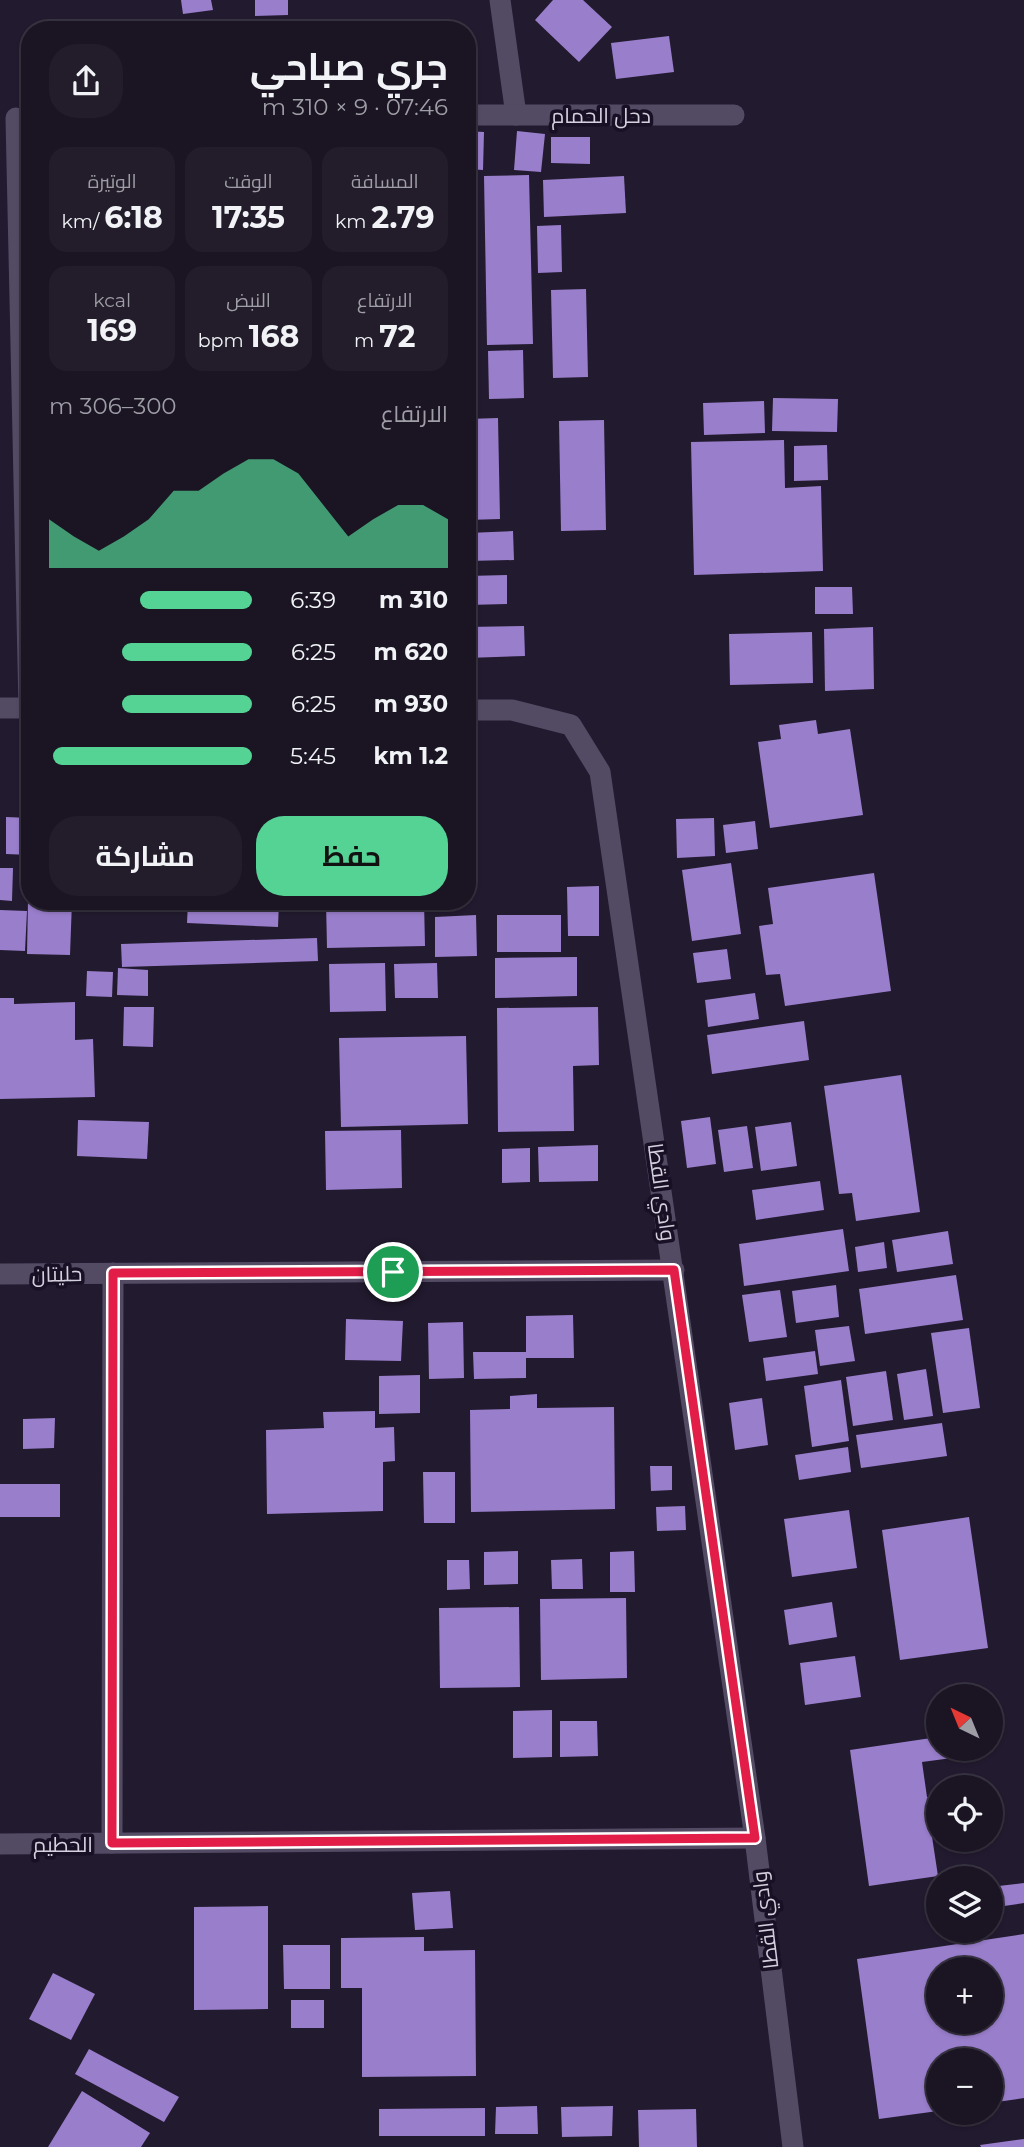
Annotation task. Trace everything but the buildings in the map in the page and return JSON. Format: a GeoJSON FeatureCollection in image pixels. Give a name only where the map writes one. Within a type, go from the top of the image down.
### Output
{"type":"FeatureCollection","features":[{"type":"Feature","properties":{"kind":"street"},"geometry":{"type":"LineString","coordinates":[[500,0],[516,115]]}},
{"type":"Feature","properties":{"kind":"street","name":"دحل الحمام"},"geometry":{"type":"LineString","coordinates":[[476,116],[734,115]]}},
{"type":"Feature","properties":{"kind":"street"},"geometry":{"type":"LineString","coordinates":[[15,118],[21,371]]}},
{"type":"Feature","properties":{"kind":"street"},"geometry":{"type":"LineString","coordinates":[[0,708],[21,708]]}},
{"type":"Feature","properties":{"kind":"street","name":"وادي القطا"},"geometry":{"type":"LineString","coordinates":[[476,710],[512,710],[571,725],[600,772],[755,1838],[793,2147]]}},
{"type":"Feature","properties":{"kind":"street","name":"حليتان"},"geometry":{"type":"LineString","coordinates":[[0,1275],[674,1270]]}},
{"type":"Feature","properties":{"kind":"street","name":"حليتان"},"geometry":{"type":"LineString","coordinates":[[112,1843],[113,1273]]}},
{"type":"Feature","properties":{"kind":"street","name":"الحطيم"},"geometry":{"type":"LineString","coordinates":[[0,1844],[755,1838]]}},
{"type":"Feature","properties":{"kind":"route"},"geometry":{"type":"LineString","coordinates":[[674,1270],[755,1838],[112,1843],[113,1273],[393,1272],[674,1270]]}}]}
